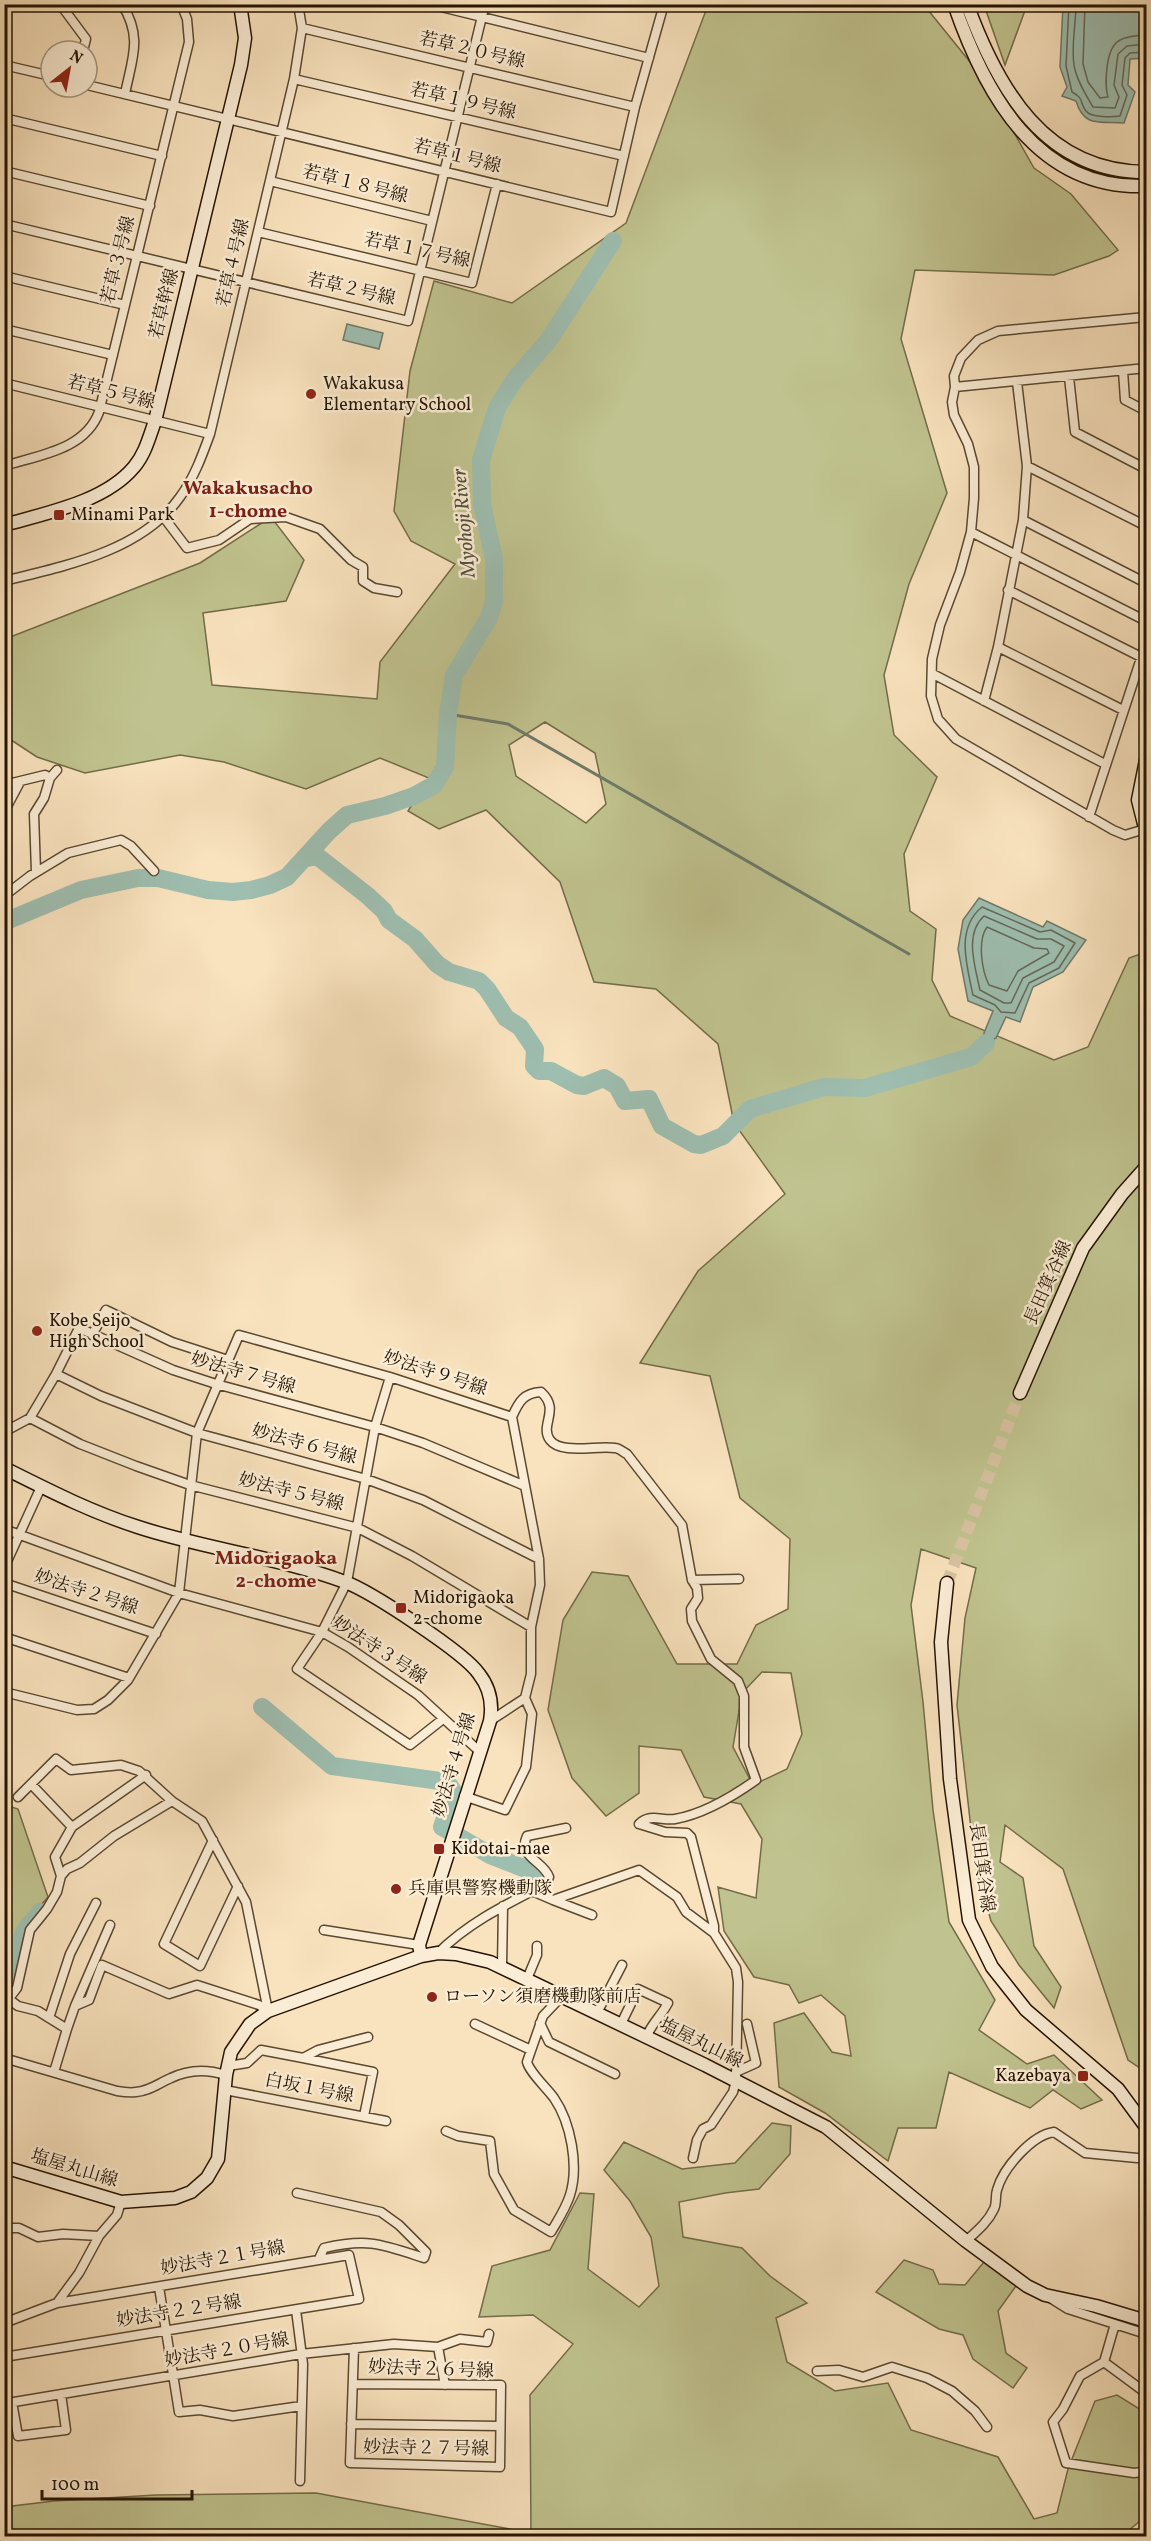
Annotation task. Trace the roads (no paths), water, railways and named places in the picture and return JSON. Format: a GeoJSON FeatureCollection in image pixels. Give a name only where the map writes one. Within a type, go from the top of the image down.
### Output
{"type":"FeatureCollection","features":[{"type":"Feature","properties":{"kind":"street"},"geometry":{"type":"LineString","coordinates":[[60,4],[86,39]]}},
{"type":"Feature","properties":{"kind":"street"},"geometry":{"type":"LineString","coordinates":[[122,4],[136,34],[124,94]]}},
{"type":"Feature","properties":{"kind":"street","name":"若草３号線"},"geometry":{"type":"LineString","coordinates":[[4,466],[74,444],[90,432],[101,408],[189,42],[187,19],[181,4]]}},
{"type":"Feature","properties":{"kind":"street","name":"若草幹線"},"geometry":{"type":"LineString","coordinates":[[4,525],[107,490],[134,467],[145,449],[155,421],[228,119],[245,38],[240,4]]}},
{"type":"Feature","properties":{"kind":"street","name":"若草４号線"},"geometry":{"type":"LineString","coordinates":[[4,581],[47,571],[113,549],[152,526],[180,498],[197,468],[210,435],[294,79],[302,28],[298,4]]}},
{"type":"Feature","properties":{"kind":"street"},"geometry":{"type":"LineString","coordinates":[[429,4],[648,58]]}},
{"type":"Feature","properties":{"kind":"street","name":"若草２号線"},"geometry":{"type":"LineString","coordinates":[[4,224],[408,321],[485,4]]}},
{"type":"Feature","properties":{"kind":"street"},"geometry":{"type":"LineString","coordinates":[[646,4],[663,6]]}},
{"type":"Feature","properties":{"kind":"street"},"geometry":{"type":"LineString","coordinates":[[954,4],[978,64],[993,92],[1008,116],[1033,145],[1062,166],[1089,178],[1124,185],[1146,186]]}},
{"type":"Feature","properties":{"kind":"street"},"geometry":{"type":"LineString","coordinates":[[967,4],[977,34],[1002,83],[1039,130],[1060,147],[1080,158],[1118,169],[1146,172]]}},
{"type":"Feature","properties":{"kind":"street","name":"若草１号線"},"geometry":{"type":"LineString","coordinates":[[99,88],[611,212],[635,107],[663,6]]}},
{"type":"Feature","properties":{"kind":"street","name":"若草２０号線"},"geometry":{"type":"LineString","coordinates":[[302,28],[635,107]]}},
{"type":"Feature","properties":{"kind":"street"},"geometry":{"type":"LineString","coordinates":[[4,65],[39,73]]}},
{"type":"Feature","properties":{"kind":"street","name":"若草１９号線"},"geometry":{"type":"LineString","coordinates":[[294,79],[624,156]]}},
{"type":"Feature","properties":{"kind":"street"},"geometry":{"type":"LineString","coordinates":[[4,118],[162,156]]}},
{"type":"Feature","properties":{"kind":"street"},"geometry":{"type":"LineString","coordinates":[[4,171],[150,206]]}},
{"type":"Feature","properties":{"kind":"street","name":"若草１８号線"},"geometry":{"type":"LineString","coordinates":[[270,181],[432,221]]}},
{"type":"Feature","properties":{"kind":"street","name":"若草１７号線"},"geometry":{"type":"LineString","coordinates":[[258,232],[472,283],[497,184]]}},
{"type":"Feature","properties":{"kind":"street"},"geometry":{"type":"LineString","coordinates":[[4,276],[125,305]]}},
{"type":"Feature","properties":{"kind":"street"},"geometry":{"type":"LineString","coordinates":[[1146,317],[998,331],[978,340],[962,358],[954,376],[955,387],[952,402],[954,415],[968,444],[974,467],[971,532],[960,572],[940,625],[932,659],[931,696],[938,719],[956,739],[1089,817],[1125,835],[1146,831],[1138,800],[1146,760]]}},
{"type":"Feature","properties":{"kind":"street"},"geometry":{"type":"LineString","coordinates":[[4,329],[113,355]]}},
{"type":"Feature","properties":{"kind":"street"},"geometry":{"type":"LineString","coordinates":[[955,387],[1146,368]]}},
{"type":"Feature","properties":{"kind":"street"},"geometry":{"type":"LineString","coordinates":[[1123,371],[1125,400],[1146,411]]}},
{"type":"Feature","properties":{"kind":"street"},"geometry":{"type":"LineString","coordinates":[[1069,377],[1075,432],[1146,469]]}},
{"type":"Feature","properties":{"kind":"street"},"geometry":{"type":"LineString","coordinates":[[984,701],[998,647],[1023,520],[1027,466],[1017,382]]}},
{"type":"Feature","properties":{"kind":"street","name":"若草５号線"},"geometry":{"type":"LineString","coordinates":[[4,383],[210,435]]}},
{"type":"Feature","properties":{"kind":"street"},"geometry":{"type":"LineString","coordinates":[[1027,466],[1146,526]]}},
{"type":"Feature","properties":{"kind":"street"},"geometry":{"type":"LineString","coordinates":[[162,515],[187,548],[219,540],[250,519],[286,517],[320,529],[351,560],[363,567],[363,580],[374,588],[397,592]]}},
{"type":"Feature","properties":{"kind":"street"},"geometry":{"type":"LineString","coordinates":[[1023,520],[1146,583]]}},
{"type":"Feature","properties":{"kind":"street"},"geometry":{"type":"LineString","coordinates":[[971,532],[1146,621]]}},
{"type":"Feature","properties":{"kind":"street"},"geometry":{"type":"LineString","coordinates":[[1008,590],[1141,657]]}},
{"type":"Feature","properties":{"kind":"street"},"geometry":{"type":"LineString","coordinates":[[1089,817],[1146,643]]}},
{"type":"Feature","properties":{"kind":"street"},"geometry":{"type":"LineString","coordinates":[[998,647],[1123,710]]}},
{"type":"Feature","properties":{"kind":"street"},"geometry":{"type":"LineString","coordinates":[[933,674],[1105,764]]}},
{"type":"Feature","properties":{"kind":"street"},"geometry":{"type":"LineString","coordinates":[[36,872],[33,819],[37,807],[44,798],[50,778],[57,770]]}},
{"type":"Feature","properties":{"kind":"street"},"geometry":{"type":"LineString","coordinates":[[4,785],[45,775],[50,778]]}},
{"type":"Feature","properties":{"kind":"street"},"geometry":{"type":"LineString","coordinates":[[4,812],[20,782]]}},
{"type":"Feature","properties":{"kind":"street"},"geometry":{"type":"LineString","coordinates":[[4,896],[36,872],[68,853],[121,840],[131,846],[154,871]]}},
{"type":"Feature","properties":{"kind":"street","name":"長田箕谷線"},"geometry":{"type":"LineString","coordinates":[[1020,1393],[1083,1248],[1122,1194],[1146,1167]]}},
{"type":"Feature","properties":{"kind":"street"},"geometry":{"type":"LineString","coordinates":[[4,1432],[30,1418],[79,1328],[92,1335],[106,1310],[172,1342],[228,1360]]}},
{"type":"Feature","properties":{"kind":"street","name":"妙法寺７号線"},"geometry":{"type":"LineString","coordinates":[[92,1335],[172,1370],[375,1427],[423,1443],[525,1486]]}},
{"type":"Feature","properties":{"kind":"street","name":"妙法寺９号線"},"geometry":{"type":"LineString","coordinates":[[179,1593],[196,1433],[239,1335],[390,1377],[512,1417]]}},
{"type":"Feature","properties":{"kind":"street","name":"妙法寺６号線"},"geometry":{"type":"LineString","coordinates":[[56,1374],[101,1396],[196,1433],[366,1479],[423,1500],[539,1559]]}},
{"type":"Feature","properties":{"kind":"street"},"geometry":{"type":"LineString","coordinates":[[390,1377],[375,1427],[347,1582],[322,1632],[297,1669],[410,1745],[443,1719]]}},
{"type":"Feature","properties":{"kind":"street"},"geometry":{"type":"LineString","coordinates":[[464,1796],[505,1810],[526,1767],[532,1713],[525,1698],[531,1674],[531,1627],[540,1585],[539,1559],[512,1417],[519,1401],[530,1393],[541,1392],[548,1398],[551,1407],[547,1429],[549,1439],[556,1445],[566,1448],[616,1448],[627,1454],[682,1526],[692,1580],[697,1588],[698,1598],[692,1609],[692,1621],[711,1659],[738,1681],[744,1696],[744,1746],[756,1780],[737,1794],[705,1809],[673,1819],[651,1818],[639,1824],[665,1832],[687,1833],[691,1836],[714,1933]]}},
{"type":"Feature","properties":{"kind":"street","name":"妙法寺５号線"},"geometry":{"type":"LineString","coordinates":[[30,1418],[81,1444],[190,1485],[358,1528],[412,1556],[531,1627]]}},
{"type":"Feature","properties":{"kind":"street","name":"妙法寺４号線"},"geometry":{"type":"LineString","coordinates":[[4,1468],[41,1487],[128,1524],[347,1582],[388,1607],[475,1668],[489,1692],[490,1721],[464,1796],[420,1951]]}},
{"type":"Feature","properties":{"kind":"street"},"geometry":{"type":"LineString","coordinates":[[4,1568],[41,1487]]}},
{"type":"Feature","properties":{"kind":"street","name":"妙法寺３号線"},"geometry":{"type":"LineString","coordinates":[[4,1529],[179,1593],[322,1632],[418,1695],[479,1751]]}},
{"type":"Feature","properties":{"kind":"street"},"geometry":{"type":"LineString","coordinates":[[692,1580],[739,1579]]}},
{"type":"Feature","properties":{"kind":"street","name":"妙法寺２号線"},"geometry":{"type":"LineString","coordinates":[[4,1583],[156,1634]]}},
{"type":"Feature","properties":{"kind":"street","name":"長田箕谷線"},"geometry":{"type":"LineString","coordinates":[[947,1583],[941,1642],[950,1779],[969,1920],[992,1967],[1026,2010],[1118,2089],[1146,2127]]}},
{"type":"Feature","properties":{"kind":"street"},"geometry":{"type":"LineString","coordinates":[[4,1692],[77,1710],[94,1709],[108,1700],[129,1677],[179,1593]]}},
{"type":"Feature","properties":{"kind":"street"},"geometry":{"type":"LineString","coordinates":[[4,1637],[129,1677]]}},
{"type":"Feature","properties":{"kind":"street"},"geometry":{"type":"LineString","coordinates":[[490,1721],[525,1698]]}},
{"type":"Feature","properties":{"kind":"street"},"geometry":{"type":"LineString","coordinates":[[18,1797],[56,1759],[70,1770],[87,1770],[106,1764],[121,1765],[146,1775],[172,1801],[202,1821],[246,1902],[268,2011]]}},
{"type":"Feature","properties":{"kind":"street"},"geometry":{"type":"LineString","coordinates":[[61,1876],[55,1857],[72,1827],[146,1775]]}},
{"type":"Feature","properties":{"kind":"street"},"geometry":{"type":"LineString","coordinates":[[31,1784],[72,1827]]}},
{"type":"Feature","properties":{"kind":"street"},"geometry":{"type":"LineString","coordinates":[[67,2029],[38,2011],[7,2002],[17,1988],[30,1930],[47,1910],[57,1892],[61,1876],[67,1869],[93,1854],[114,1836],[172,1801]]}},
{"type":"Feature","properties":{"kind":"street"},"geometry":{"type":"LineString","coordinates":[[438,1953],[474,1922],[546,1884],[549,1877],[547,1870],[525,1850],[524,1842],[527,1836],[566,1828]]}},
{"type":"Feature","properties":{"kind":"street"},"geometry":{"type":"LineString","coordinates":[[213,1840],[164,1944],[200,1966],[238,1886]]}},
{"type":"Feature","properties":{"kind":"street"},"geometry":{"type":"LineString","coordinates":[[553,1900],[639,1870],[677,1897],[686,1912],[714,1933],[736,1968],[738,1982],[736,2076],[733,2092],[711,2125],[703,2130],[697,2139],[693,2158]]}},
{"type":"Feature","properties":{"kind":"street"},"geometry":{"type":"LineString","coordinates":[[532,1891],[592,1914]]}},
{"type":"Feature","properties":{"kind":"street"},"geometry":{"type":"LineString","coordinates":[[49,2018],[70,1954],[96,1903]]}},
{"type":"Feature","properties":{"kind":"street"},"geometry":{"type":"LineString","coordinates":[[502,1967],[503,1906]]}},
{"type":"Feature","properties":{"kind":"street"},"geometry":{"type":"LineString","coordinates":[[54,2072],[75,2006],[110,1925]]}},
{"type":"Feature","properties":{"kind":"street"},"geometry":{"type":"LineString","coordinates":[[324,1930],[420,1951]]}},
{"type":"Feature","properties":{"kind":"street"},"geometry":{"type":"LineString","coordinates":[[527,1978],[537,1955],[537,1946]]}},
{"type":"Feature","properties":{"kind":"street","name":"塩屋丸山線"},"geometry":{"type":"LineString","coordinates":[[4,2167],[121,2202],[175,2198],[191,2192],[201,2185],[218,2159],[231,2052],[250,2024],[268,2011],[420,1951],[469,1956],[527,1978],[646,2037],[736,2076],[826,2127],[1011,2275],[1068,2309],[1146,2334]]}},
{"type":"Feature","properties":{"kind":"street"},"geometry":{"type":"LineString","coordinates":[[75,2006],[89,2000],[102,1965],[170,1994],[197,1985],[259,2005],[268,2011]]}},
{"type":"Feature","properties":{"kind":"street"},"geometry":{"type":"LineString","coordinates":[[597,2013],[622,1965]]}},
{"type":"Feature","properties":{"kind":"street"},"geometry":{"type":"LineString","coordinates":[[621,2024],[638,1989],[668,2003],[662,2014],[655,2019],[646,2037]]}},
{"type":"Feature","properties":{"kind":"street"},"geometry":{"type":"LineString","coordinates":[[446,2131],[458,2136],[490,2141],[494,2174],[514,2210],[551,2232],[564,2208],[573,2182],[571,2144],[563,2111],[544,2083],[529,2069],[527,2062],[543,2016],[563,1995]]}},
{"type":"Feature","properties":{"kind":"street"},"geometry":{"type":"LineString","coordinates":[[540,2023],[549,2042],[615,2074]]}},
{"type":"Feature","properties":{"kind":"street"},"geometry":{"type":"LineString","coordinates":[[475,2024],[531,2050]]}},
{"type":"Feature","properties":{"kind":"street"},"geometry":{"type":"LineString","coordinates":[[736,2076],[756,2063],[747,2024]]}},
{"type":"Feature","properties":{"kind":"street"},"geometry":{"type":"LineString","coordinates":[[303,2058],[318,2050],[368,2037]]}},
{"type":"Feature","properties":{"kind":"street"},"geometry":{"type":"LineString","coordinates":[[4,2058],[117,2091],[135,2093],[156,2087],[170,2078],[189,2072],[227,2070],[247,2063],[261,2050],[373,2072],[364,2116]]}},
{"type":"Feature","properties":{"kind":"street","name":"白坂１号線"},"geometry":{"type":"LineString","coordinates":[[225,2090],[387,2121]]}},
{"type":"Feature","properties":{"kind":"street"},"geometry":{"type":"LineString","coordinates":[[966,2241],[985,2223],[995,2207],[997,2188],[1015,2158],[1043,2133],[1054,2132],[1085,2153],[1137,2158]]}},
{"type":"Feature","properties":{"kind":"street"},"geometry":{"type":"LineString","coordinates":[[297,2193],[381,2212],[399,2225],[426,2252],[424,2258],[380,2244],[354,2242],[324,2248],[319,2259]]}},
{"type":"Feature","properties":{"kind":"street"},"geometry":{"type":"LineString","coordinates":[[4,2323],[57,2303],[76,2279],[99,2236],[117,2215],[121,2202]]}},
{"type":"Feature","properties":{"kind":"street"},"geometry":{"type":"LineString","coordinates":[[4,2228],[19,2228],[38,2237],[63,2234],[99,2236]]}},
{"type":"Feature","properties":{"kind":"street","name":"妙法寺２１号線"},"geometry":{"type":"LineString","coordinates":[[57,2303],[159,2288],[171,2283],[350,2254],[359,2299]]}},
{"type":"Feature","properties":{"kind":"street"},"geometry":{"type":"LineString","coordinates":[[159,2288],[179,2412],[200,2410],[233,2416],[301,2406]]}},
{"type":"Feature","properties":{"kind":"street"},"geometry":{"type":"LineString","coordinates":[[1045,2295],[1096,2306],[1146,2321]]}},
{"type":"Feature","properties":{"kind":"street","name":"妙法寺２２号線"},"geometry":{"type":"LineString","coordinates":[[4,2357],[359,2299]]}},
{"type":"Feature","properties":{"kind":"street"},"geometry":{"type":"LineString","coordinates":[[296,2310],[301,2355],[300,2481]]}},
{"type":"Feature","properties":{"kind":"street"},"geometry":{"type":"LineString","coordinates":[[1114,2324],[1104,2362],[1080,2376],[1063,2409],[1053,2422],[1066,2463],[1134,2473],[1142,2472]]}},
{"type":"Feature","properties":{"kind":"street","name":"妙法寺２０号線"},"geometry":{"type":"LineString","coordinates":[[12,2402],[354,2348],[394,2344],[438,2347],[460,2339],[487,2342],[489,2334]]}},
{"type":"Feature","properties":{"kind":"street"},"geometry":{"type":"LineString","coordinates":[[438,2347],[445,2385]]}},
{"type":"Feature","properties":{"kind":"street"},"geometry":{"type":"LineString","coordinates":[[354,2348],[351,2424],[501,2426]]}},
{"type":"Feature","properties":{"kind":"street"},"geometry":{"type":"LineString","coordinates":[[1104,2362],[1146,2393]]}},
{"type":"Feature","properties":{"kind":"street"},"geometry":{"type":"LineString","coordinates":[[817,2371],[839,2370],[863,2377],[892,2367],[927,2378],[952,2391],[975,2411],[987,2427]]}},
{"type":"Feature","properties":{"kind":"street"},"geometry":{"type":"LineString","coordinates":[[4,2380],[8,2403],[12,2402],[18,2436],[66,2430],[61,2394]]}},
{"type":"Feature","properties":{"kind":"street","name":"妙法寺２６号線"},"geometry":{"type":"LineString","coordinates":[[353,2384],[501,2385],[500,2467]]}},
{"type":"Feature","properties":{"kind":"street","name":"妙法寺２７号線"},"geometry":{"type":"LineString","coordinates":[[351,2424],[350,2463],[500,2467]]}},
{"type":"Feature","properties":{"kind":"water"},"geometry":{"type":"Polygon","coordinates":[[[1063,5],[1146,5],[1146,58],[1130,59],[1128,85],[1135,92],[1124,123],[1088,119],[1079,110],[1076,101],[1062,96],[1067,87],[1060,67],[1063,5]]]}},
{"type":"Feature","properties":{"kind":"water"},"geometry":{"type":"Polygon","coordinates":[[[347,324],[383,333],[379,349],[343,340],[347,324]]]}},
{"type":"Feature","properties":{"kind":"water"},"geometry":{"type":"Polygon","coordinates":[[[979,898],[1043,927],[1047,921],[1086,940],[1063,972],[1033,987],[1020,1022],[1006,1017],[996,1038],[988,1043],[984,1042],[984,1033],[993,1011],[968,1001],[958,949],[963,920],[979,898]]]}},
{"type":"Feature","properties":{"kind":"waterway","name":"Myohoji River"},"geometry":{"type":"LineString","coordinates":[[4,922],[81,890],[138,878],[158,878],[208,890],[233,892],[270,885],[287,877],[329,831],[347,815],[385,806],[414,796],[434,785],[445,767],[448,714],[454,675],[489,618],[494,601],[494,559],[482,504],[481,460],[497,408],[515,379],[548,341],[613,241]]}},
{"type":"Feature","properties":{"kind":"waterway"},"geometry":{"type":"LineString","coordinates":[[448,714],[508,724],[909,954]]}},
{"type":"Feature","properties":{"kind":"waterway"},"geometry":{"type":"LineString","coordinates":[[305,858],[317,856],[368,896],[384,911],[389,920],[415,939],[437,964],[449,972],[479,981],[506,1018],[520,1027],[535,1049],[534,1066],[539,1071],[551,1071],[577,1085],[584,1086],[604,1078],[617,1086],[625,1101],[649,1099],[662,1126],[694,1144],[701,1145],[723,1136],[750,1109],[824,1087],[865,1088],[971,1057],[986,1043]]}},
{"type":"Feature","properties":{"kind":"waterway"},"geometry":{"type":"LineString","coordinates":[[262,1707],[332,1766],[447,1782],[453,1795],[442,1827],[490,1855],[526,1869],[533,1874],[537,1884]]}},
{"type":"Feature","properties":{"kind":"waterway"},"geometry":{"type":"LineString","coordinates":[[4,1974],[14,1965],[22,1937],[40,1912]]}},
{"type":"Feature","properties":{"kind":"tunnel"},"geometry":{"type":"LineString","coordinates":[[947,1583],[1020,1393]]}},
{"type":"Feature","properties":{"kind":"place","name":"Wakakusa Elementary School"},"geometry":{"type":"Point","coordinates":[311,394]}},
{"type":"Feature","properties":{"kind":"place","name":"Minami Park"},"geometry":{"type":"Point","coordinates":[59,515]}},
{"type":"Feature","properties":{"kind":"place","name":"Kobe Seijo High School"},"geometry":{"type":"Point","coordinates":[37,1331]}},
{"type":"Feature","properties":{"kind":"place","name":"Midorigaoka 2-chome"},"geometry":{"type":"Point","coordinates":[401,1608]}},
{"type":"Feature","properties":{"kind":"place","name":"Kidotai-mae"},"geometry":{"type":"Point","coordinates":[439,1849]}},
{"type":"Feature","properties":{"kind":"place","name":"兵庫県警察機動隊"},"geometry":{"type":"Point","coordinates":[396,1889]}},
{"type":"Feature","properties":{"kind":"place","name":"ローソン須磨機動隊前店"},"geometry":{"type":"Point","coordinates":[432,1997]}},
{"type":"Feature","properties":{"kind":"place","name":"Kazebaya"},"geometry":{"type":"Point","coordinates":[1083,2076]}},
{"type":"Feature","properties":{"kind":"district","name":"Wakakusacho 1-chome"},"geometry":{"type":"Point","coordinates":[248,500]}},
{"type":"Feature","properties":{"kind":"district","name":"Midorigaoka 2-chome"},"geometry":{"type":"Point","coordinates":[276,1570]}}]}
